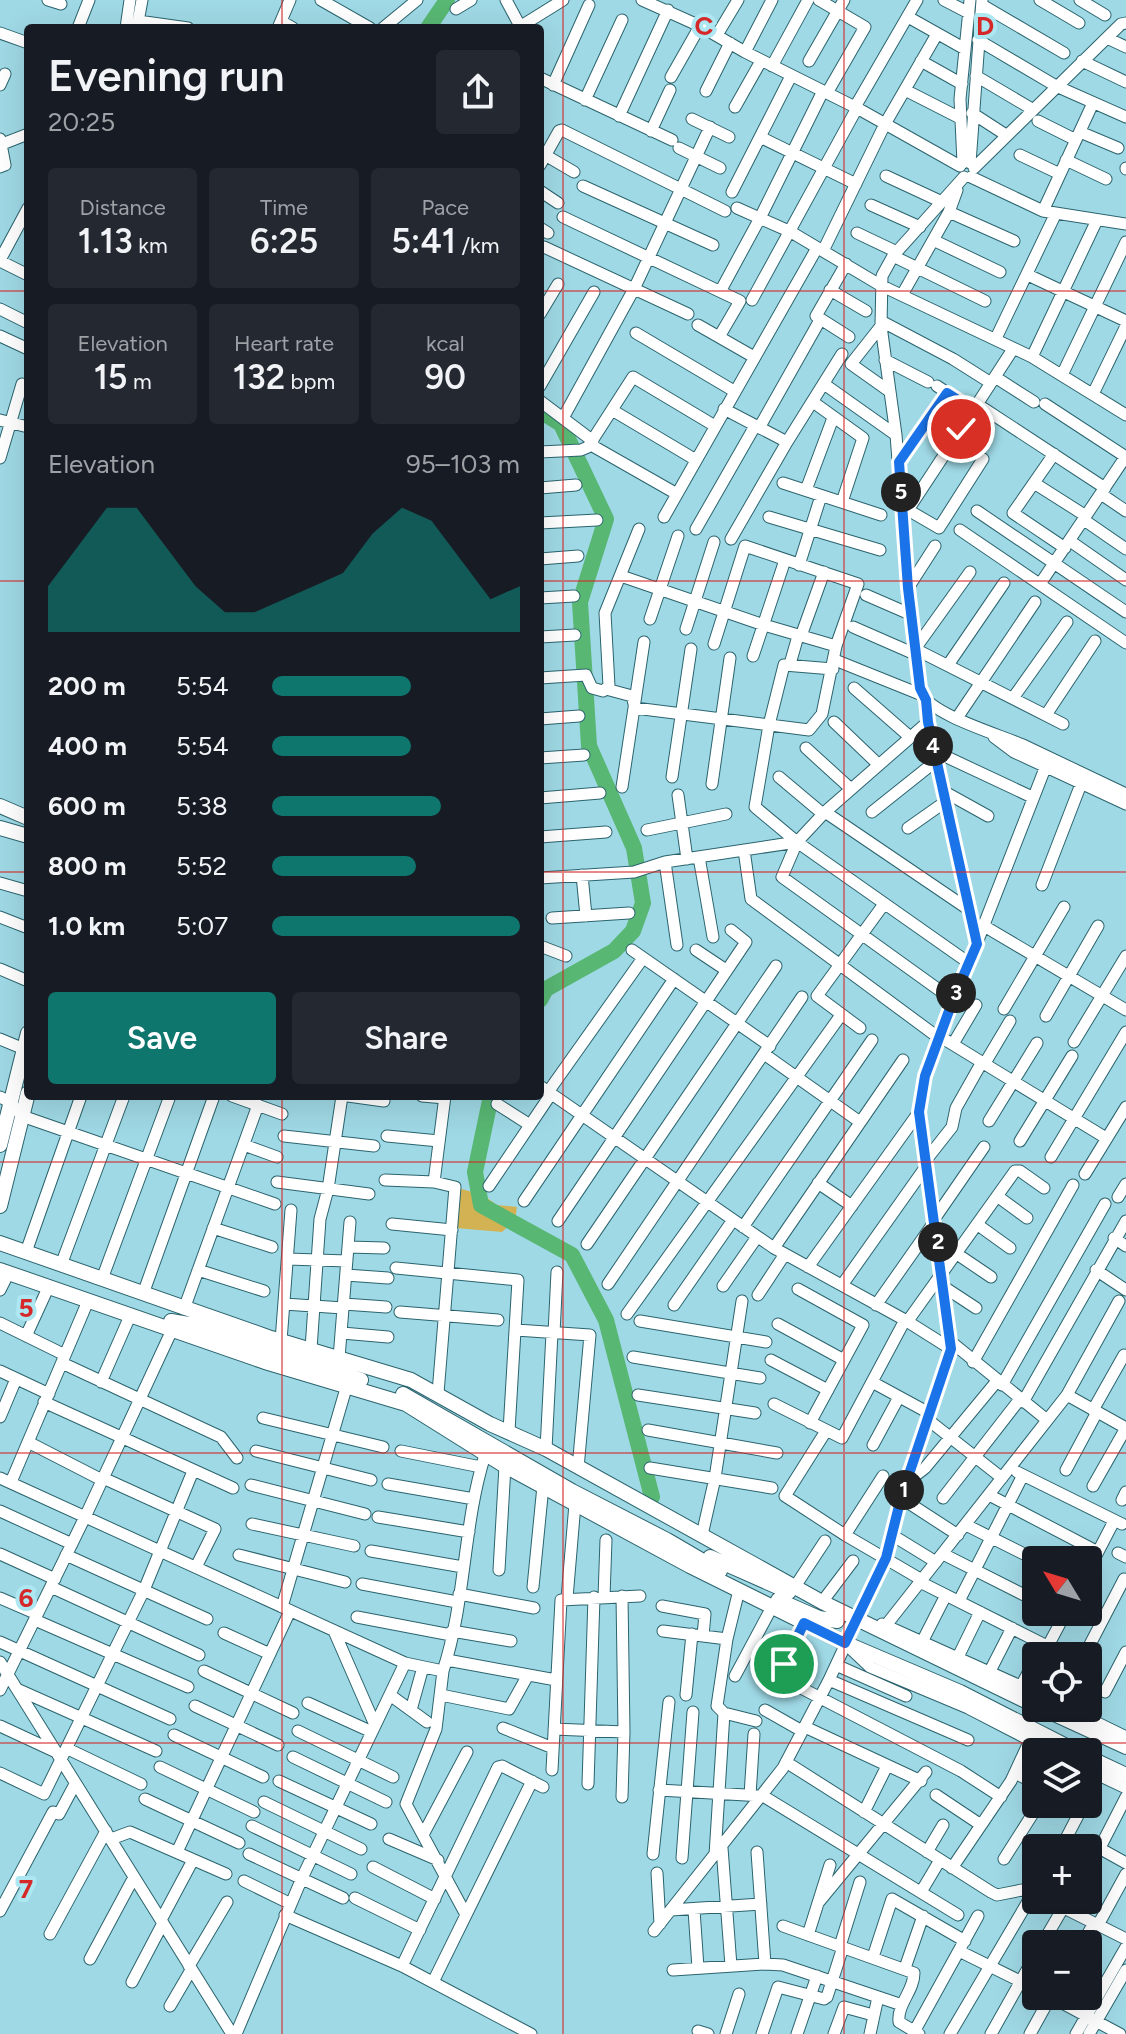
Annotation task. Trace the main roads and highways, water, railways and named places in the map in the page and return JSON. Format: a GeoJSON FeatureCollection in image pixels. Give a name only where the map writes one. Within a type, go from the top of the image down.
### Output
{"type":"FeatureCollection","features":[{"type":"Feature","properties":{"kind":"main road"},"geometry":{"type":"LineString","coordinates":[[0,806],[24,816]]}},
{"type":"Feature","properties":{"kind":"main road"},"geometry":{"type":"LineString","coordinates":[[0,828],[24,835]]}},
{"type":"Feature","properties":{"kind":"main road"},"geometry":{"type":"LineString","coordinates":[[0,1145],[5,1100],[24,1049]]}},
{"type":"Feature","properties":{"kind":"main road"},"geometry":{"type":"LineString","coordinates":[[0,1206],[26,1100]]}},
{"type":"Feature","properties":{"kind":"main road"},"geometry":{"type":"LineString","coordinates":[[0,1244],[184,1309],[411,1380],[438,1393],[483,1446],[505,1466],[804,1623],[960,1692],[1050,1738]]}},
{"type":"Feature","properties":{"kind":"main road"},"geometry":{"type":"LineString","coordinates":[[0,1244],[8,1254],[182,1316],[194,1325]]}},
{"type":"Feature","properties":{"kind":"main road"},"geometry":{"type":"LineString","coordinates":[[3,1270],[179,1324],[194,1325],[406,1394],[483,1446]]}},
{"type":"Feature","properties":{"kind":"main road"},"geometry":{"type":"LineString","coordinates":[[3,1270],[265,1362],[406,1404],[667,1540],[751,1589],[819,1618],[837,1621],[816,1605],[756,1576],[667,1540]]}},
{"type":"Feature","properties":{"kind":"main road"},"geometry":{"type":"LineString","coordinates":[[483,1446],[509,1431],[796,1585],[822,1602],[861,1621],[886,1628],[1022,1698]]}},
{"type":"Feature","properties":{"kind":"main road"},"geometry":{"type":"LineString","coordinates":[[1082,1722],[1125,1737]]}},
{"type":"Feature","properties":{"kind":"main road"},"geometry":{"type":"LineString","coordinates":[[1102,1764],[1126,1775]]}},
{"type":"Feature","properties":{"kind":"waterway"},"geometry":{"type":"LineString","coordinates":[[431,24],[447,0]]}},
{"type":"Feature","properties":{"kind":"waterway"},"geometry":{"type":"LineString","coordinates":[[544,413],[561,424],[606,519],[580,602],[589,746],[634,848],[643,903],[633,931],[614,951],[544,993]]}},
{"type":"Feature","properties":{"kind":"waterway"},"geometry":{"type":"LineString","coordinates":[[490,1100],[475,1172],[481,1205],[572,1255],[606,1320],[652,1497]]}}]}
